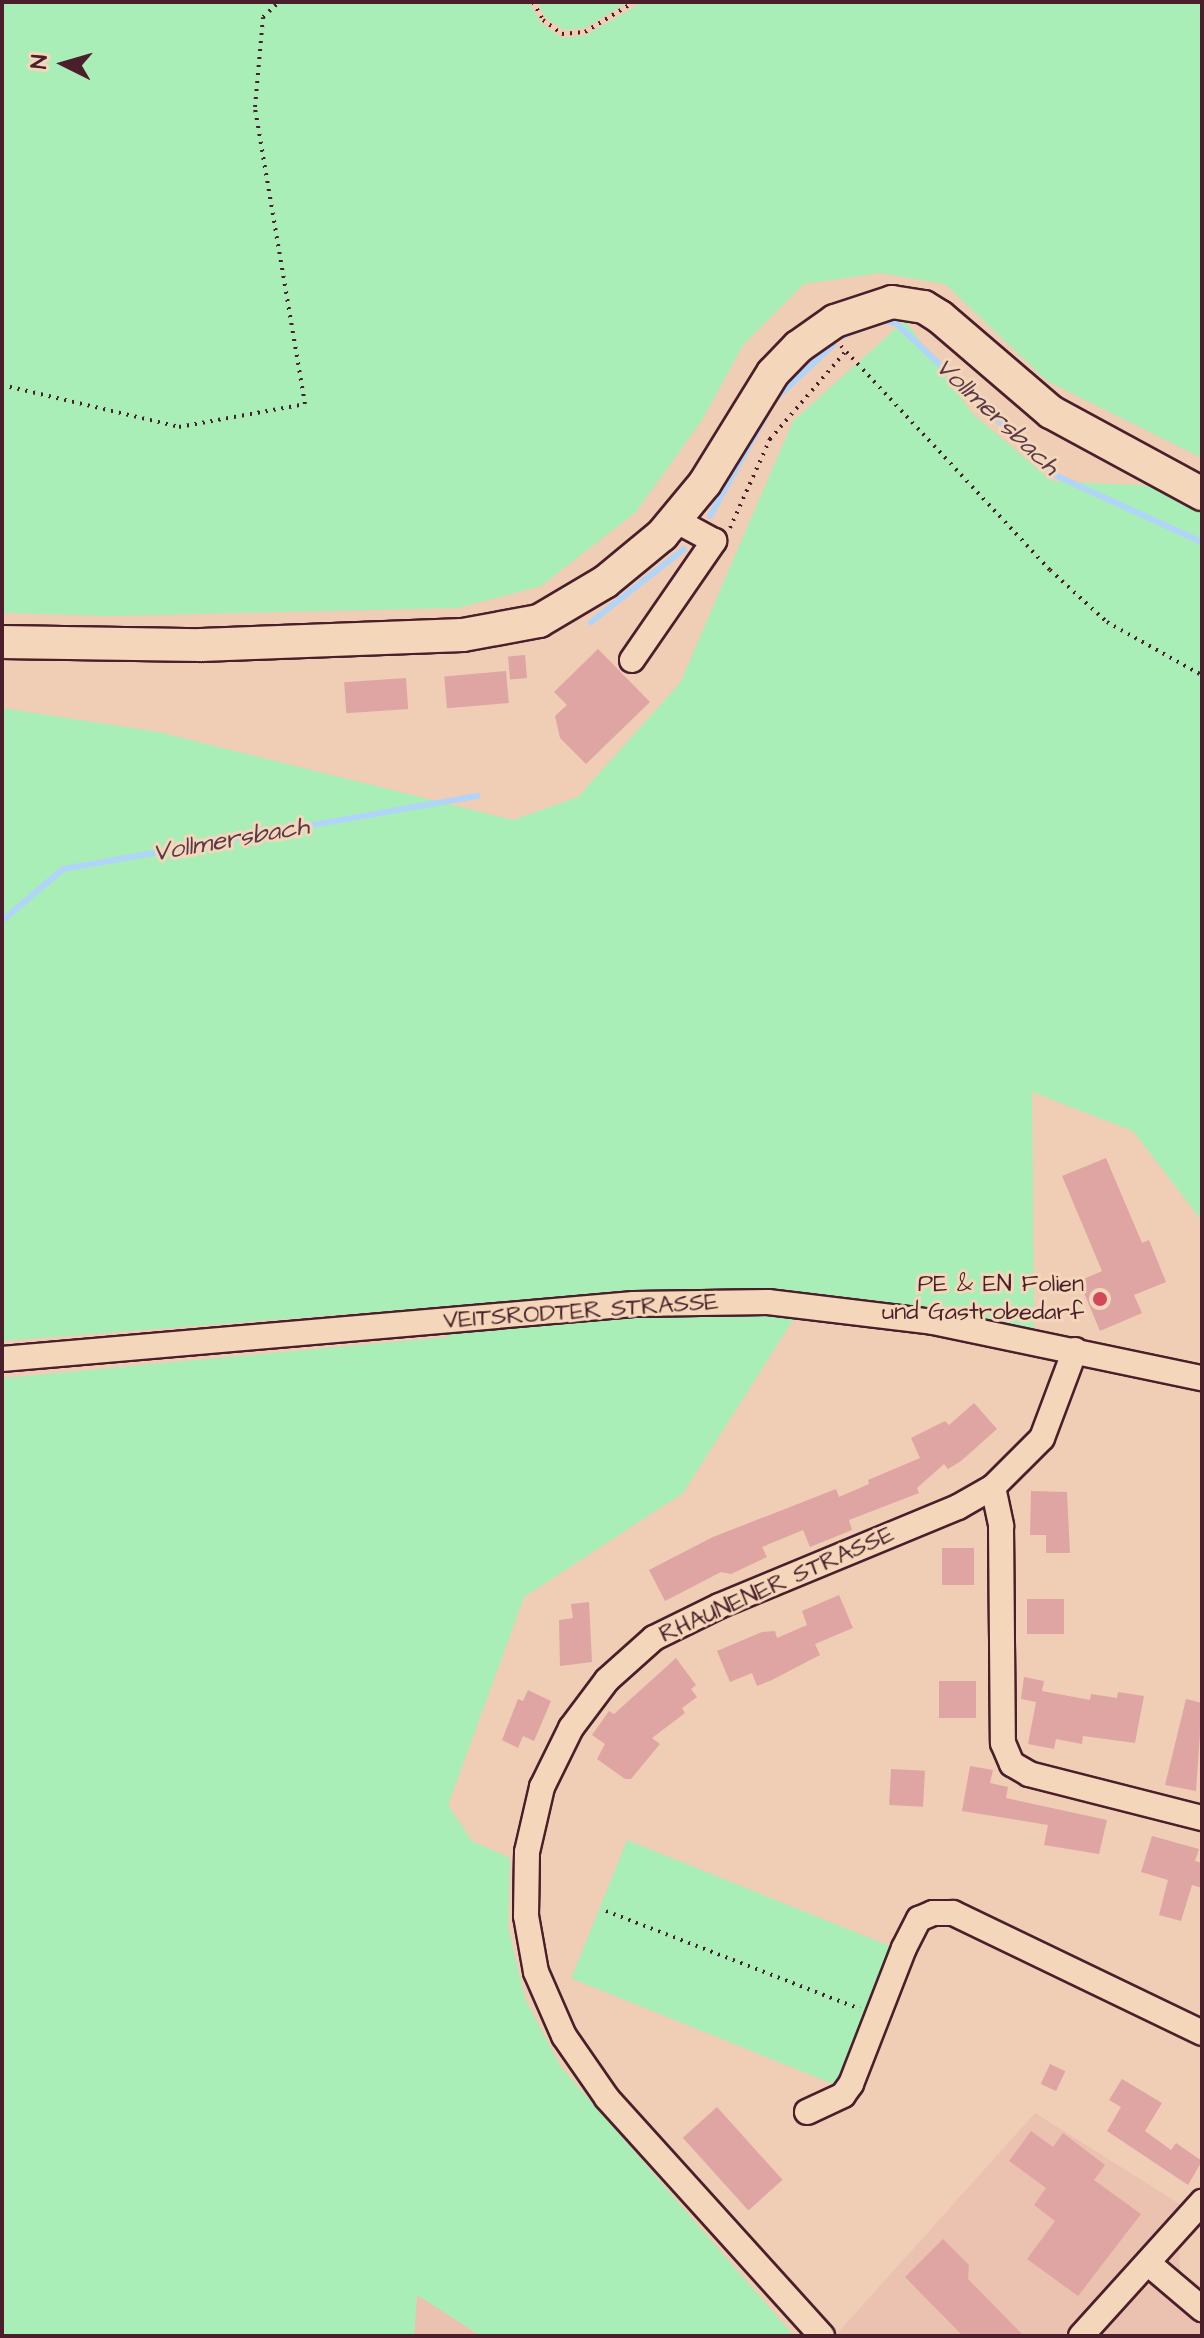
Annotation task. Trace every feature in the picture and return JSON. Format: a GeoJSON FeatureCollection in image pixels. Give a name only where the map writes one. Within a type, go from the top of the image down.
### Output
{"type":"FeatureCollection","features":[{"type":"Feature","properties":{"kind":"main road"},"geometry":{"type":"LineString","coordinates":[[2,642],[201,645],[508,629],[569,606],[636,557],[675,520],[717,466],[773,373],[824,327],[883,304],[924,307],[962,333],[1051,412],[1202,494]]}},
{"type":"Feature","properties":{"kind":"street"},"geometry":{"type":"LineString","coordinates":[[632,660],[714,541],[675,520]]}},
{"type":"Feature","properties":{"kind":"street","name":"VEITSRODTER STRASSE"},"geometry":{"type":"LineString","coordinates":[[2,1359],[634,1304],[768,1302],[933,1322],[1202,1378]]}},
{"type":"Feature","properties":{"kind":"street","name":"RHAUNENER STRASSE"},"geometry":{"type":"LineString","coordinates":[[822,2336],[607,2098],[564,2036],[534,1958],[526,1916],[527,1852],[542,1787],[571,1728],[607,1680],[654,1638],[719,1606],[958,1507],[993,1487],[1042,1438],[1075,1350]]}},
{"type":"Feature","properties":{"kind":"street"},"geometry":{"type":"LineString","coordinates":[[993,1487],[1001,1526],[1003,1743],[1012,1764],[1029,1774],[1202,1818]]}},
{"type":"Feature","properties":{"kind":"street"},"geometry":{"type":"LineString","coordinates":[[807,2112],[843,2095],[851,2084],[919,1919],[953,1913],[1202,2033]]}},
{"type":"Feature","properties":{"kind":"street"},"geometry":{"type":"LineString","coordinates":[[1081,2336],[1202,2202]]}},
{"type":"Feature","properties":{"kind":"street"},"geometry":{"type":"LineString","coordinates":[[1149,2264],[1202,2309]]}},
{"type":"Feature","properties":{"kind":"path"},"geometry":{"type":"LineString","coordinates":[[2,385],[179,427],[305,404],[255,107],[263,17],[279,2]]}},
{"type":"Feature","properties":{"kind":"path"},"geometry":{"type":"LineString","coordinates":[[533,2],[543,20],[562,34],[585,32],[634,2]]}},
{"type":"Feature","properties":{"kind":"path"},"geometry":{"type":"LineString","coordinates":[[824,327],[1061,580],[1107,622],[1202,675]]}},
{"type":"Feature","properties":{"kind":"path"},"geometry":{"type":"LineString","coordinates":[[714,541],[731,528],[770,439],[846,351]]}},
{"type":"Feature","properties":{"kind":"path"},"geometry":{"type":"LineString","coordinates":[[606,1911],[877,2016]]}},
{"type":"Feature","properties":{"kind":"shaded area"},"geometry":{"type":"Polygon","coordinates":[[[1035,2113],[1202,2218],[1179,2250],[1180,2271],[1202,2287],[1202,2336],[835,2336],[1035,2113]]]}},
{"type":"Feature","properties":{"kind":"shaded area"},"geometry":{"type":"Polygon","coordinates":[[[417,2294],[480,2336],[414,2336],[417,2294]]]}},
{"type":"Feature","properties":{"kind":"green space"},"geometry":{"type":"Polygon","coordinates":[[[2,2],[529,2],[541,23],[562,38],[586,35],[643,2],[1202,2],[1202,458],[1047,381],[945,284],[880,273],[804,284],[743,345],[702,420],[636,512],[541,586],[458,608],[110,616],[2,613],[2,2]]]}},
{"type":"Feature","properties":{"kind":"green space"},"geometry":{"type":"Polygon","coordinates":[[[537,2],[628,2],[585,28],[564,30],[546,18],[537,2]]]}},
{"type":"Feature","properties":{"kind":"green space"},"geometry":{"type":"Polygon","coordinates":[[[905,320],[972,413],[1052,481],[1154,486],[1202,509],[1202,1221],[1133,1131],[1032,1092],[1034,1328],[820,1294],[796,1315],[683,1493],[524,1597],[448,1805],[472,1841],[510,1858],[508,1927],[525,1999],[561,2067],[794,2336],[481,2336],[417,2295],[414,2336],[2,2336],[2,1378],[447,1337],[466,1305],[2,1341],[2,708],[158,732],[513,820],[578,797],[680,683],[793,421],[905,320]]]}},
{"type":"Feature","properties":{"kind":"green space"},"geometry":{"type":"Polygon","coordinates":[[[627,1840],[899,1950],[843,2088],[571,1978],[627,1840]]]}},
{"type":"Feature","properties":{"kind":"building"},"geometry":{"type":"Polygon","coordinates":[[[598,649],[650,702],[586,764],[560,738],[555,716],[567,705],[554,692],[598,649]]]}},
{"type":"Feature","properties":{"kind":"building"},"geometry":{"type":"Polygon","coordinates":[[[525,655],[527,678],[510,679],[508,656],[525,655]]]}},
{"type":"Feature","properties":{"kind":"building"},"geometry":{"type":"Polygon","coordinates":[[[506,671],[509,703],[447,708],[444,676],[506,671]]]}},
{"type":"Feature","properties":{"kind":"building"},"geometry":{"type":"Polygon","coordinates":[[[406,678],[408,709],[346,713],[344,682],[406,678]]]}},
{"type":"Feature","properties":{"kind":"building"},"geometry":{"type":"Polygon","coordinates":[[[1106,1158],[1142,1243],[1149,1240],[1166,1282],[1134,1295],[1142,1313],[1100,1331],[1079,1281],[1102,1271],[1062,1176],[1106,1158]]]}},
{"type":"Feature","properties":{"kind":"building"},"geometry":{"type":"Polygon","coordinates":[[[974,1403],[997,1429],[961,1461],[948,1469],[944,1464],[917,1488],[919,1493],[849,1520],[852,1530],[810,1547],[803,1530],[762,1547],[767,1557],[731,1574],[721,1572],[665,1601],[649,1570],[713,1537],[836,1489],[839,1497],[869,1484],[868,1480],[920,1458],[911,1438],[945,1421],[949,1425],[974,1403]]]}},
{"type":"Feature","properties":{"kind":"building"},"geometry":{"type":"Polygon","coordinates":[[[1031,1491],[1067,1492],[1070,1553],[1046,1553],[1046,1535],[1030,1535],[1031,1491]]]}},
{"type":"Feature","properties":{"kind":"building"},"geometry":{"type":"Polygon","coordinates":[[[942,1548],[974,1548],[974,1585],[942,1585],[942,1548]]]}},
{"type":"Feature","properties":{"kind":"building"},"geometry":{"type":"Polygon","coordinates":[[[839,1595],[853,1628],[815,1644],[820,1655],[757,1686],[752,1673],[730,1682],[717,1651],[762,1632],[775,1631],[777,1638],[807,1625],[802,1611],[839,1595]]]}},
{"type":"Feature","properties":{"kind":"building"},"geometry":{"type":"Polygon","coordinates":[[[1027,1599],[1064,1599],[1064,1634],[1027,1634],[1027,1599]]]}},
{"type":"Feature","properties":{"kind":"building"},"geometry":{"type":"Polygon","coordinates":[[[589,1602],[592,1662],[560,1666],[559,1620],[573,1618],[571,1604],[589,1602]]]}},
{"type":"Feature","properties":{"kind":"building"},"geometry":{"type":"Polygon","coordinates":[[[676,1658],[696,1685],[691,1689],[697,1697],[682,1708],[685,1713],[652,1738],[660,1744],[631,1779],[625,1779],[597,1759],[605,1744],[592,1735],[609,1711],[614,1714],[676,1658]]]}},
{"type":"Feature","properties":{"kind":"building"},"geometry":{"type":"Polygon","coordinates":[[[1024,1677],[1044,1681],[1042,1691],[1090,1700],[1091,1694],[1117,1698],[1118,1692],[1144,1696],[1135,1743],[1083,1736],[1082,1744],[1056,1739],[1054,1749],[1028,1744],[1036,1702],[1021,1699],[1024,1677]]]}},
{"type":"Feature","properties":{"kind":"building"},"geometry":{"type":"Polygon","coordinates":[[[939,1681],[976,1681],[976,1718],[939,1718],[939,1681]]]}},
{"type":"Feature","properties":{"kind":"building"},"geometry":{"type":"Polygon","coordinates":[[[528,1690],[551,1701],[534,1741],[523,1736],[518,1748],[502,1740],[518,1699],[523,1701],[528,1690]]]}},
{"type":"Feature","properties":{"kind":"building"},"geometry":{"type":"Polygon","coordinates":[[[1186,1699],[1202,1703],[1196,1791],[1165,1785],[1186,1699]]]}},
{"type":"Feature","properties":{"kind":"building"},"geometry":{"type":"Polygon","coordinates":[[[970,1766],[993,1770],[990,1783],[1008,1787],[1006,1798],[1107,1820],[1099,1854],[1044,1845],[1048,1825],[962,1811],[970,1766]]]}},
{"type":"Feature","properties":{"kind":"building"},"geometry":{"type":"Polygon","coordinates":[[[891,1769],[925,1771],[923,1807],[889,1805],[891,1769]]]}},
{"type":"Feature","properties":{"kind":"building"},"geometry":{"type":"Polygon","coordinates":[[[1152,1836],[1199,1849],[1195,1861],[1202,1863],[1202,1888],[1192,1885],[1181,1921],[1159,1915],[1168,1880],[1141,1872],[1152,1836]]]}},
{"type":"Feature","properties":{"kind":"building"},"geometry":{"type":"Polygon","coordinates":[[[1050,2064],[1065,2071],[1056,2091],[1041,2084],[1050,2064]]]}},
{"type":"Feature","properties":{"kind":"building"},"geometry":{"type":"Polygon","coordinates":[[[1122,2079],[1162,2103],[1145,2131],[1171,2150],[1176,2143],[1202,2161],[1188,2185],[1107,2131],[1121,2107],[1109,2100],[1122,2079]]]}},
{"type":"Feature","properties":{"kind":"building"},"geometry":{"type":"Polygon","coordinates":[[[717,2107],[783,2180],[748,2211],[683,2138],[717,2107]]]}},
{"type":"Feature","properties":{"kind":"building"},"geometry":{"type":"Polygon","coordinates":[[[1031,2131],[1053,2147],[1063,2133],[1105,2165],[1094,2180],[1141,2214],[1078,2296],[1027,2259],[1055,2221],[1034,2205],[1046,2188],[1009,2161],[1031,2131]]]}},
{"type":"Feature","properties":{"kind":"building"},"geometry":{"type":"Polygon","coordinates":[[[943,2239],[969,2265],[968,2279],[1024,2336],[963,2336],[905,2277],[943,2239]]]}},
{"type":"Feature","properties":{"kind":"waterway","name":"Vollmersbach"},"geometry":{"type":"LineString","coordinates":[[879,320],[896,323],[1057,476],[1202,542]]}},
{"type":"Feature","properties":{"kind":"waterway","name":"Vollmersbach"},"geometry":{"type":"LineString","coordinates":[[843,336],[858,330]]}},
{"type":"Feature","properties":{"kind":"waterway","name":"Vollmersbach"},"geometry":{"type":"LineString","coordinates":[[774,400],[833,345]]}},
{"type":"Feature","properties":{"kind":"waterway","name":"Vollmersbach"},"geometry":{"type":"LineString","coordinates":[[710,516],[767,413]]}},
{"type":"Feature","properties":{"kind":"waterway","name":"Vollmersbach"},"geometry":{"type":"LineString","coordinates":[[591,622],[684,549]]}},
{"type":"Feature","properties":{"kind":"waterway","name":"Vollmersbach"},"geometry":{"type":"LineString","coordinates":[[2,921],[63,869],[478,796]]}},
{"type":"Feature","properties":{"kind":"place","name":"PE & EN Folien und Gastrobedarf"},"geometry":{"type":"Point","coordinates":[1100,1299]}}]}
